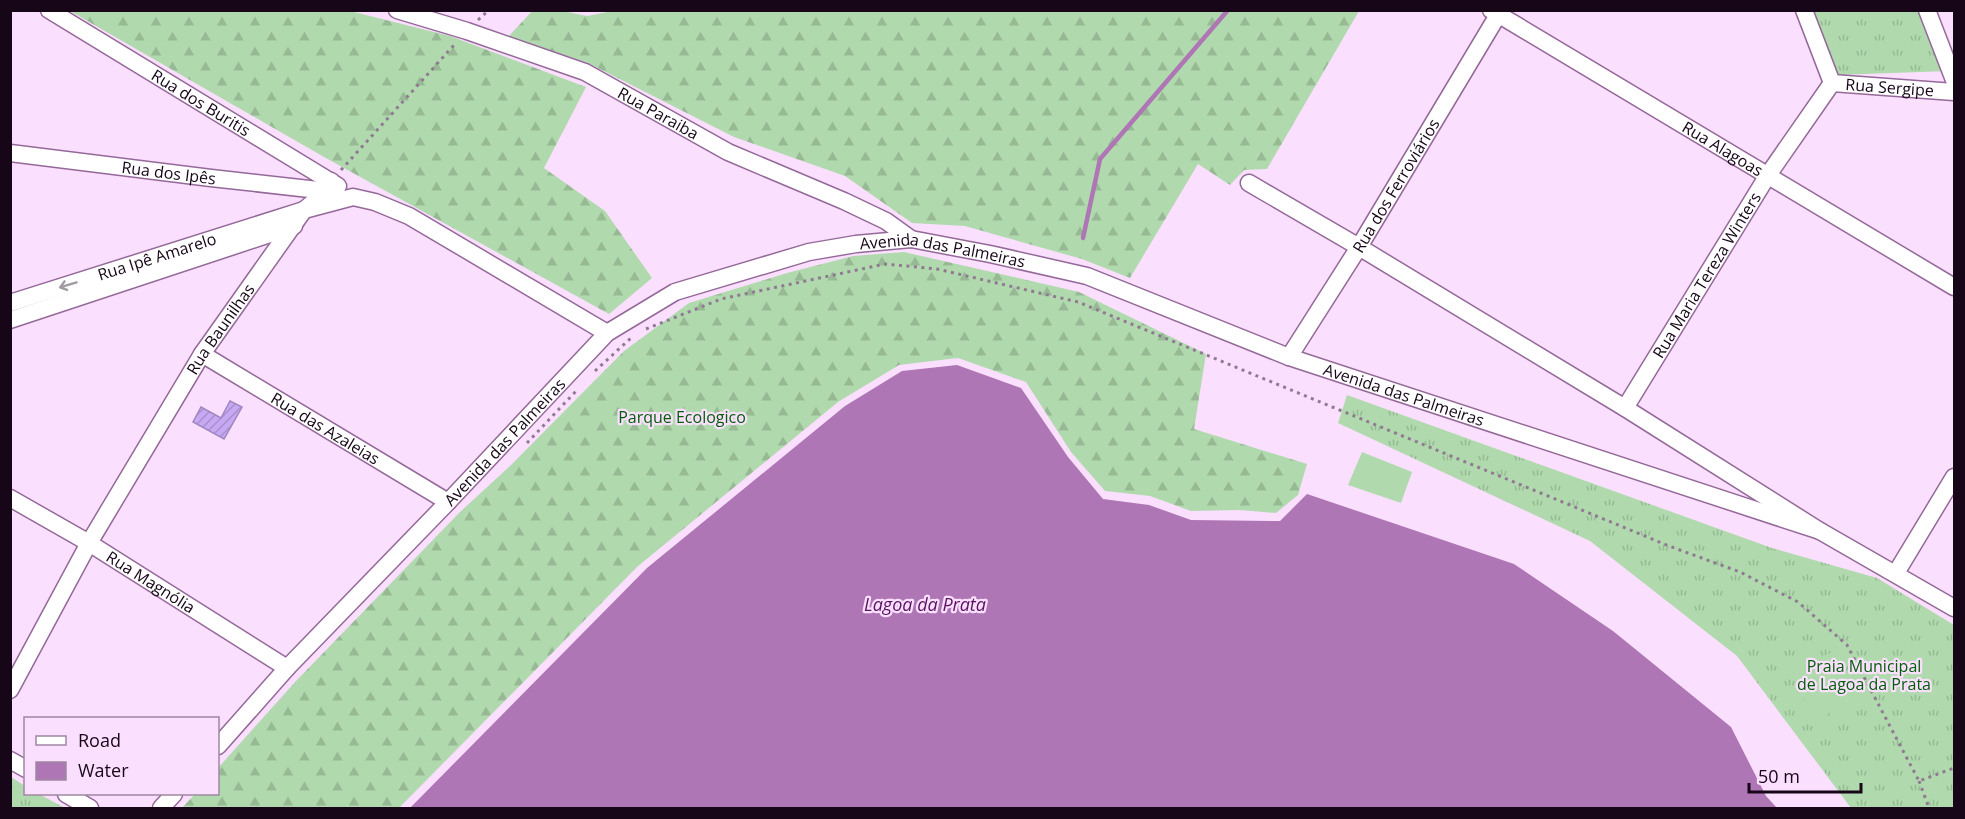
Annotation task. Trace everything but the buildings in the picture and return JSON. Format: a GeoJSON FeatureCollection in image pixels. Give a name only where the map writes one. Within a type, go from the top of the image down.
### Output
{"type":"FeatureCollection","features":[{"type":"Feature","properties":{"kind":"street","name":"Rua dos Buritis"},"geometry":{"type":"LineString","coordinates":[[49,10],[345,198],[409,216],[607,333]]}},
{"type":"Feature","properties":{"kind":"street","name":"Rua Paraiba"},"geometry":{"type":"LineString","coordinates":[[397,10],[585,72],[728,152],[886,221],[910,239]]}},
{"type":"Feature","properties":{"kind":"street","name":"Rua Sergipe"},"geometry":{"type":"LineString","coordinates":[[1804,10],[1832,83],[1954,92]]}},
{"type":"Feature","properties":{"kind":"street"},"geometry":{"type":"LineString","coordinates":[[1927,10],[1954,80]]}},
{"type":"Feature","properties":{"kind":"street","name":"Rua Alagoas"},"geometry":{"type":"LineString","coordinates":[[1497,12],[1954,287]]}},
{"type":"Feature","properties":{"kind":"street","name":"Rua dos Ferroviários"},"geometry":{"type":"LineString","coordinates":[[1289,357],[1359,247],[1497,12]]}},
{"type":"Feature","properties":{"kind":"street","name":"Rua Maria Tereza Winters"},"geometry":{"type":"LineString","coordinates":[[1625,408],[1768,175],[1832,83]]}},
{"type":"Feature","properties":{"kind":"street","name":"Rua dos Ipês"},"geometry":{"type":"LineString","coordinates":[[10,153],[211,178],[345,198]]}},
{"type":"Feature","properties":{"kind":"street"},"geometry":{"type":"LineString","coordinates":[[1249,183],[1625,408],[1820,531],[1954,608]]}},
{"type":"Feature","properties":{"kind":"street","name":"Rua Baunilhas"},"geometry":{"type":"LineString","coordinates":[[10,690],[89,543],[202,354],[304,210],[345,198]]}},
{"type":"Feature","properties":{"kind":"street"},"geometry":{"type":"LineString","coordinates":[[292,226],[345,198]]}},
{"type":"Feature","properties":{"kind":"street","name":"Rua Ipê Amarelo"},"geometry":{"type":"LineString","coordinates":[[10,303],[304,210]]}},
{"type":"Feature","properties":{"kind":"street","name":"Rua Ipê Amarelo"},"geometry":{"type":"LineString","coordinates":[[10,320],[292,226]]}},
{"type":"Feature","properties":{"kind":"street","name":"Avenida das Palmeiras"},"geometry":{"type":"LineString","coordinates":[[219,745],[287,668],[607,333],[675,292],[809,252],[856,244],[910,239],[1087,276],[1289,357],[1820,531]]}},
{"type":"Feature","properties":{"kind":"street","name":"Rua das Azaleias"},"geometry":{"type":"LineString","coordinates":[[202,354],[448,501]]}},
{"type":"Feature","properties":{"kind":"street"},"geometry":{"type":"LineString","coordinates":[[1896,573],[1954,477]]}},
{"type":"Feature","properties":{"kind":"street","name":"Rua Magnólia"},"geometry":{"type":"LineString","coordinates":[[10,498],[89,543],[287,668]]}},
{"type":"Feature","properties":{"kind":"street"},"geometry":{"type":"LineString","coordinates":[[10,760],[24,768]]}},
{"type":"Feature","properties":{"kind":"street"},"geometry":{"type":"LineString","coordinates":[[68,795],[90,808]]}},
{"type":"Feature","properties":{"kind":"street"},"geometry":{"type":"LineString","coordinates":[[161,808],[173,795]]}},
{"type":"Feature","properties":{"kind":"path"},"geometry":{"type":"LineString","coordinates":[[345,198],[466,31],[489,10]]}},
{"type":"Feature","properties":{"kind":"path"},"geometry":{"type":"LineString","coordinates":[[594,371],[638,332],[721,299],[885,264],[937,269],[1078,302],[1669,546],[1740,572],[1798,603],[1847,645],[1919,781],[1929,808]]}},
{"type":"Feature","properties":{"kind":"path"},"geometry":{"type":"LineString","coordinates":[[527,443],[580,387]]}},
{"type":"Feature","properties":{"kind":"path"},"geometry":{"type":"LineString","coordinates":[[1919,781],[1954,768]]}},
{"type":"Feature","properties":{"kind":"green space"},"geometry":{"type":"Polygon","coordinates":[[[533,10],[563,11],[587,16],[618,10],[1359,11],[1267,169],[1244,170],[1230,185],[1198,164],[1130,278],[1082,259],[965,226],[912,223],[845,176],[734,137],[586,62],[508,37],[533,10]]]}},
{"type":"Feature","properties":{"kind":"green space"},"geometry":{"type":"Polygon","coordinates":[[[70,11],[350,11],[450,36],[586,87],[544,168],[605,211],[652,278],[609,314],[324,157],[70,11]]]}},
{"type":"Feature","properties":{"kind":"green space"},"geometry":{"type":"Polygon","coordinates":[[[1812,11],[1924,11],[1949,71],[1837,75],[1812,11]]]}},
{"type":"Feature","properties":{"kind":"green space","name":"Parque Ecologico"},"geometry":{"type":"Polygon","coordinates":[[[904,252],[1079,292],[1206,354],[1194,429],[1307,464],[1298,495],[1276,513],[1240,510],[1191,511],[1150,496],[1105,491],[1071,452],[1026,382],[958,358],[899,365],[838,402],[637,567],[399,808],[182,808],[194,795],[219,795],[219,767],[296,681],[460,512],[511,465],[624,351],[689,303],[787,273],[853,256],[904,252]]]}},
{"type":"Feature","properties":{"kind":"green space","name":"Praia Municipal de Lagoa da Prata"},"geometry":{"type":"Polygon","coordinates":[[[1347,395],[1772,548],[1877,578],[1954,625],[1954,808],[1851,808],[1737,656],[1590,541],[1338,423],[1347,395]]]}},
{"type":"Feature","properties":{"kind":"green space"},"geometry":{"type":"Polygon","coordinates":[[[1362,452],[1412,472],[1401,503],[1348,485],[1362,452]]]}},
{"type":"Feature","properties":{"kind":"green space"},"geometry":{"type":"Polygon","coordinates":[[[1835,651],[1858,699],[1814,721],[1790,671],[1835,651]]]}},
{"type":"Feature","properties":{"kind":"green space"},"geometry":{"type":"Polygon","coordinates":[[[11,777],[24,785],[24,795],[41,795],[65,808],[11,808],[11,777]]]}},
{"type":"Feature","properties":{"kind":"water","name":"Lagoa da Prata"},"geometry":{"type":"Polygon","coordinates":[[[957,365],[1021,388],[1068,457],[1103,499],[1149,505],[1191,520],[1280,521],[1307,494],[1514,564],[1613,631],[1731,727],[1766,796],[1777,808],[410,808],[647,568],[845,406],[902,371],[957,365]]]}},
{"type":"Feature","properties":{"kind":"waterway"},"geometry":{"type":"LineString","coordinates":[[1083,238],[1100,159],[1228,10]]}}]}
